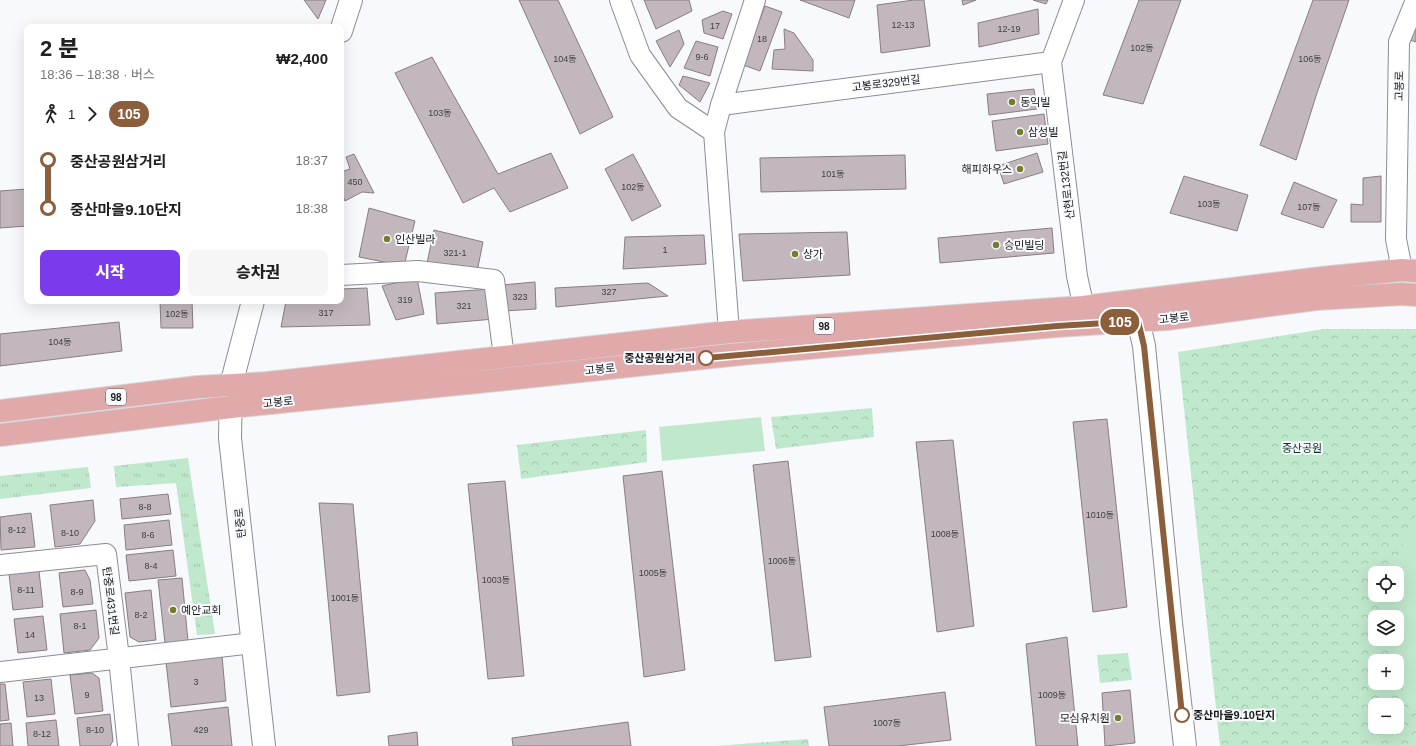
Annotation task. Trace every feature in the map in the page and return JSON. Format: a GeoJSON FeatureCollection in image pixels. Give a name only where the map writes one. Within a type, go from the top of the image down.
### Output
{"type":"FeatureCollection","features":[{"type":"Feature","properties":{"kind":"main road"},"geometry":{"type":"LineString","coordinates":[[343,24],[351,0]]}},
{"type":"Feature","properties":{"kind":"main road","name":"고봉로"},"geometry":{"type":"LineString","coordinates":[[0,435],[231,396],[504,357],[728,332],[1086,316],[1136,311],[1321,278],[1409,270]]}},
{"type":"Feature","properties":{"kind":"main road","name":"고봉로"},"geometry":{"type":"LineString","coordinates":[[1136,311],[1167,319],[1316,299],[1402,294],[1416,295]]}},
{"type":"Feature","properties":{"kind":"main road","name":"탄중로"},"geometry":{"type":"LineString","coordinates":[[252,304],[231,396],[230,438],[264,746]]}},
{"type":"Feature","properties":{"kind":"main road"},"geometry":{"type":"LineString","coordinates":[[1136,311],[1144,346],[1185,746]]}},
{"type":"Feature","properties":{"kind":"main road","name":"고봉로"},"geometry":{"type":"LineString","coordinates":[[0,411],[198,387],[231,396],[484,382],[731,355],[1057,326],[1086,316]]}},
{"type":"Feature","properties":{"kind":"street"},"geometry":{"type":"LineString","coordinates":[[620,0],[640,55],[678,108],[714,132]]}},
{"type":"Feature","properties":{"kind":"street"},"geometry":{"type":"LineString","coordinates":[[728,332],[714,132],[721,105],[755,0]]}},
{"type":"Feature","properties":{"kind":"street","name":"산현로132번길"},"geometry":{"type":"LineString","coordinates":[[1074,0],[1051,62],[1077,276],[1086,316]]}},
{"type":"Feature","properties":{"kind":"street","name":"고봉로"},"geometry":{"type":"LineString","coordinates":[[1409,270],[1396,239],[1399,42],[1416,0]]}},
{"type":"Feature","properties":{"kind":"street","name":"고봉로329번길"},"geometry":{"type":"LineString","coordinates":[[721,105],[1051,62]]}},
{"type":"Feature","properties":{"kind":"street"},"geometry":{"type":"LineString","coordinates":[[344,275],[418,271],[494,280],[504,357]]}},
{"type":"Feature","properties":{"kind":"street","name":"탄중로431번길"},"geometry":{"type":"LineString","coordinates":[[0,565],[106,554],[119,658]]}},
{"type":"Feature","properties":{"kind":"street"},"geometry":{"type":"LineString","coordinates":[[0,672],[253,643]]}},
{"type":"Feature","properties":{"kind":"street"},"geometry":{"type":"LineString","coordinates":[[119,658],[128,746]]}},
{"type":"Feature","properties":{"kind":"green space","name":"중산공원"},"geometry":{"type":"Polygon","coordinates":[[[1324,329],[1416,329],[1416,746],[1220,746],[1178,352],[1324,329]]]}},
{"type":"Feature","properties":{"kind":"green space"},"geometry":{"type":"Polygon","coordinates":[[[872,408],[874,437],[776,449],[771,417],[872,408]]]}},
{"type":"Feature","properties":{"kind":"green space"},"geometry":{"type":"Polygon","coordinates":[[[761,417],[765,451],[662,461],[659,427],[761,417]]]}},
{"type":"Feature","properties":{"kind":"green space"},"geometry":{"type":"Polygon","coordinates":[[[646,430],[647,462],[521,479],[517,445],[646,430]]]}},
{"type":"Feature","properties":{"kind":"green space"},"geometry":{"type":"Polygon","coordinates":[[[188,458],[215,634],[197,635],[176,483],[116,487],[114,466],[188,458]]]}},
{"type":"Feature","properties":{"kind":"green space"},"geometry":{"type":"Polygon","coordinates":[[[88,467],[91,488],[0,499],[0,476],[88,467]]]}},
{"type":"Feature","properties":{"kind":"green space"},"geometry":{"type":"Polygon","coordinates":[[[1416,514],[1416,709],[1404,690],[1404,654],[1391,654],[1391,646],[1404,646],[1404,610],[1389,610],[1389,602],[1404,602],[1404,566],[1393,566],[1416,514]]]}},
{"type":"Feature","properties":{"kind":"green space"},"geometry":{"type":"Polygon","coordinates":[[[1128,653],[1132,680],[1100,683],[1097,655],[1128,653]]]}},
{"type":"Feature","properties":{"kind":"green space"},"geometry":{"type":"Polygon","coordinates":[[[808,739],[809,746],[715,746],[808,739]]]}},
{"type":"Feature","properties":{"kind":"building"},"geometry":{"type":"Polygon","coordinates":[[[304,0],[326,0],[318,19],[304,0]]]}},
{"type":"Feature","properties":{"kind":"building"},"geometry":{"type":"Polygon","coordinates":[[[519,0],[558,0],[613,117],[580,134],[519,0]]]}},
{"type":"Feature","properties":{"kind":"building"},"geometry":{"type":"Polygon","coordinates":[[[644,0],[689,0],[692,11],[656,29],[644,0]]]}},
{"type":"Feature","properties":{"kind":"building"},"geometry":{"type":"Polygon","coordinates":[[[800,0],[855,0],[849,18],[800,0]]]}},
{"type":"Feature","properties":{"kind":"building"},"geometry":{"type":"Polygon","coordinates":[[[924,0],[930,46],[881,53],[877,5],[924,0]]]}},
{"type":"Feature","properties":{"kind":"building"},"geometry":{"type":"Polygon","coordinates":[[[962,0],[976,0],[963,5],[962,0]]]}},
{"type":"Feature","properties":{"kind":"building"},"geometry":{"type":"Polygon","coordinates":[[[1033,0],[1048,0],[1046,4],[1033,0]]]}},
{"type":"Feature","properties":{"kind":"building"},"geometry":{"type":"Polygon","coordinates":[[[1139,0],[1181,0],[1143,104],[1103,95],[1139,0]]]}},
{"type":"Feature","properties":{"kind":"building"},"geometry":{"type":"Polygon","coordinates":[[[1313,0],[1349,0],[1296,160],[1260,145],[1313,0]]]}},
{"type":"Feature","properties":{"kind":"building"},"geometry":{"type":"Polygon","coordinates":[[[765,6],[782,12],[760,71],[743,65],[765,6]]]}},
{"type":"Feature","properties":{"kind":"building"},"geometry":{"type":"Polygon","coordinates":[[[1038,9],[1039,34],[979,47],[978,23],[1038,9]]]}},
{"type":"Feature","properties":{"kind":"building"},"geometry":{"type":"Polygon","coordinates":[[[723,11],[732,14],[723,39],[704,33],[702,20],[723,11]]]}},
{"type":"Feature","properties":{"kind":"building"},"geometry":{"type":"Polygon","coordinates":[[[1416,25],[1416,42],[1410,40],[1416,25]]]}},
{"type":"Feature","properties":{"kind":"building"},"geometry":{"type":"Polygon","coordinates":[[[784,29],[794,33],[813,60],[813,71],[772,69],[774,50],[785,49],[784,29]]]}},
{"type":"Feature","properties":{"kind":"building"},"geometry":{"type":"Polygon","coordinates":[[[679,30],[684,44],[670,67],[656,41],[679,30]]]}},
{"type":"Feature","properties":{"kind":"building"},"geometry":{"type":"Polygon","coordinates":[[[696,41],[718,47],[710,76],[684,68],[696,41]]]}},
{"type":"Feature","properties":{"kind":"building"},"geometry":{"type":"Polygon","coordinates":[[[432,57],[498,174],[551,153],[568,188],[510,212],[494,188],[463,203],[395,73],[432,57]]]}},
{"type":"Feature","properties":{"kind":"building"},"geometry":{"type":"Polygon","coordinates":[[[683,76],[710,83],[700,102],[679,85],[683,76]]]}},
{"type":"Feature","properties":{"kind":"building","name":"동익빌"},"geometry":{"type":"Polygon","coordinates":[[[1034,89],[1037,109],[989,115],[987,94],[1034,89]]]}},
{"type":"Feature","properties":{"kind":"building","name":"삼성빌"},"geometry":{"type":"Polygon","coordinates":[[[1044,114],[1048,144],[996,151],[992,121],[1044,114]]]}},
{"type":"Feature","properties":{"kind":"building","name":"해피하우스"},"geometry":{"type":"Polygon","coordinates":[[[1037,153],[1043,172],[1004,184],[998,166],[1037,153]]]}},
{"type":"Feature","properties":{"kind":"building"},"geometry":{"type":"Polygon","coordinates":[[[354,154],[374,193],[362,192],[345,201],[344,171],[350,169],[346,157],[354,154]]]}},
{"type":"Feature","properties":{"kind":"building"},"geometry":{"type":"Polygon","coordinates":[[[633,154],[661,206],[632,221],[605,169],[633,154]]]}},
{"type":"Feature","properties":{"kind":"building"},"geometry":{"type":"Polygon","coordinates":[[[905,155],[906,189],[761,192],[760,158],[905,155]]]}},
{"type":"Feature","properties":{"kind":"building"},"geometry":{"type":"Polygon","coordinates":[[[1184,176],[1248,195],[1237,231],[1170,213],[1184,176]]]}},
{"type":"Feature","properties":{"kind":"building"},"geometry":{"type":"Polygon","coordinates":[[[1381,176],[1381,222],[1351,222],[1351,204],[1363,205],[1363,178],[1381,176]]]}},
{"type":"Feature","properties":{"kind":"building"},"geometry":{"type":"Polygon","coordinates":[[[1294,182],[1337,200],[1323,228],[1281,214],[1294,182]]]}},
{"type":"Feature","properties":{"kind":"building"},"geometry":{"type":"Polygon","coordinates":[[[24,189],[24,226],[0,228],[0,191],[24,189]]]}},
{"type":"Feature","properties":{"kind":"building","name":"인산빌라"},"geometry":{"type":"Polygon","coordinates":[[[369,208],[415,221],[404,266],[359,257],[369,208]]]}},
{"type":"Feature","properties":{"kind":"building","name":"승민빌딩"},"geometry":{"type":"Polygon","coordinates":[[[1052,228],[1054,253],[940,263],[938,238],[1052,228]]]}},
{"type":"Feature","properties":{"kind":"building","name":"인산빌라"},"geometry":{"type":"Polygon","coordinates":[[[434,230],[483,242],[477,272],[427,263],[434,230]]]}},
{"type":"Feature","properties":{"kind":"building","name":"상가"},"geometry":{"type":"Polygon","coordinates":[[[847,232],[850,275],[743,281],[739,234],[847,232]]]}},
{"type":"Feature","properties":{"kind":"building"},"geometry":{"type":"Polygon","coordinates":[[[704,235],[706,264],[623,269],[625,237],[704,235]]]}},
{"type":"Feature","properties":{"kind":"building"},"geometry":{"type":"Polygon","coordinates":[[[417,278],[424,314],[396,320],[382,286],[417,278]]]}},
{"type":"Feature","properties":{"kind":"building"},"geometry":{"type":"Polygon","coordinates":[[[535,282],[536,309],[505,311],[502,285],[535,282]]]}},
{"type":"Feature","properties":{"kind":"building"},"geometry":{"type":"Polygon","coordinates":[[[648,283],[668,296],[556,307],[555,288],[648,283]]]}},
{"type":"Feature","properties":{"kind":"building"},"geometry":{"type":"Polygon","coordinates":[[[367,288],[370,325],[281,327],[285,304],[344,304],[344,289],[367,288]]]}},
{"type":"Feature","properties":{"kind":"building"},"geometry":{"type":"Polygon","coordinates":[[[490,289],[494,319],[437,324],[435,293],[490,289]]]}},
{"type":"Feature","properties":{"kind":"building"},"geometry":{"type":"Polygon","coordinates":[[[160,304],[192,304],[193,328],[161,328],[160,304]]]}},
{"type":"Feature","properties":{"kind":"building"},"geometry":{"type":"Polygon","coordinates":[[[119,322],[122,351],[0,366],[0,334],[119,322]]]}},
{"type":"Feature","properties":{"kind":"building"},"geometry":{"type":"Polygon","coordinates":[[[1107,419],[1127,607],[1093,612],[1073,422],[1107,419]]]}},
{"type":"Feature","properties":{"kind":"building"},"geometry":{"type":"Polygon","coordinates":[[[953,440],[974,626],[937,632],[916,442],[953,440]]]}},
{"type":"Feature","properties":{"kind":"building"},"geometry":{"type":"Polygon","coordinates":[[[788,461],[811,657],[775,661],[753,465],[788,461]]]}},
{"type":"Feature","properties":{"kind":"building"},"geometry":{"type":"Polygon","coordinates":[[[662,471],[685,670],[644,677],[623,476],[662,471]]]}},
{"type":"Feature","properties":{"kind":"building"},"geometry":{"type":"Polygon","coordinates":[[[505,481],[524,676],[488,679],[468,484],[505,481]]]}},
{"type":"Feature","properties":{"kind":"building"},"geometry":{"type":"Polygon","coordinates":[[[168,494],[171,514],[122,519],[120,499],[168,494]]]}},
{"type":"Feature","properties":{"kind":"building"},"geometry":{"type":"Polygon","coordinates":[[[93,500],[95,521],[80,544],[55,547],[50,505],[93,500]]]}},
{"type":"Feature","properties":{"kind":"building"},"geometry":{"type":"Polygon","coordinates":[[[319,503],[353,504],[370,692],[337,696],[319,503]]]}},
{"type":"Feature","properties":{"kind":"building"},"geometry":{"type":"Polygon","coordinates":[[[31,513],[35,547],[1,550],[0,517],[31,513]]]}},
{"type":"Feature","properties":{"kind":"building"},"geometry":{"type":"Polygon","coordinates":[[[169,520],[172,545],[126,550],[124,525],[169,520]]]}},
{"type":"Feature","properties":{"kind":"building"},"geometry":{"type":"Polygon","coordinates":[[[173,550],[176,576],[129,581],[126,555],[173,550]]]}},
{"type":"Feature","properties":{"kind":"building"},"geometry":{"type":"Polygon","coordinates":[[[85,570],[90,580],[93,604],[63,607],[59,573],[85,570]]]}},
{"type":"Feature","properties":{"kind":"building"},"geometry":{"type":"Polygon","coordinates":[[[39,571],[43,607],[13,610],[9,574],[39,571]]]}},
{"type":"Feature","properties":{"kind":"building","name":"예안교회"},"geometry":{"type":"Polygon","coordinates":[[[182,578],[188,641],[165,643],[158,580],[182,578]]]}},
{"type":"Feature","properties":{"kind":"building"},"geometry":{"type":"Polygon","coordinates":[[[151,590],[156,640],[139,642],[130,637],[125,593],[151,590]]]}},
{"type":"Feature","properties":{"kind":"building"},"geometry":{"type":"Polygon","coordinates":[[[96,610],[99,638],[90,650],[64,653],[60,614],[96,610]]]}},
{"type":"Feature","properties":{"kind":"building"},"geometry":{"type":"Polygon","coordinates":[[[43,616],[47,650],[18,653],[14,619],[43,616]]]}},
{"type":"Feature","properties":{"kind":"building"},"geometry":{"type":"Polygon","coordinates":[[[1067,637],[1078,746],[1036,746],[1026,644],[1067,637]]]}},
{"type":"Feature","properties":{"kind":"building"},"geometry":{"type":"Polygon","coordinates":[[[222,656],[226,701],[171,707],[166,662],[222,656]]]}},
{"type":"Feature","properties":{"kind":"building"},"geometry":{"type":"Polygon","coordinates":[[[92,673],[99,678],[103,711],[75,714],[70,675],[92,673]]]}},
{"type":"Feature","properties":{"kind":"building"},"geometry":{"type":"Polygon","coordinates":[[[51,679],[55,714],[27,717],[23,682],[51,679]]]}},
{"type":"Feature","properties":{"kind":"building"},"geometry":{"type":"Polygon","coordinates":[[[0,684],[5,684],[9,720],[0,721],[0,684]]]}},
{"type":"Feature","properties":{"kind":"building","name":"모심유치원"},"geometry":{"type":"Polygon","coordinates":[[[1130,690],[1135,743],[1105,746],[1102,693],[1130,690]]]}},
{"type":"Feature","properties":{"kind":"building"},"geometry":{"type":"Polygon","coordinates":[[[945,692],[951,740],[898,746],[829,746],[824,707],[945,692]]]}},
{"type":"Feature","properties":{"kind":"building"},"geometry":{"type":"Polygon","coordinates":[[[228,707],[232,746],[172,746],[168,714],[228,707]]]}},
{"type":"Feature","properties":{"kind":"building"},"geometry":{"type":"Polygon","coordinates":[[[110,714],[113,741],[110,746],[80,746],[77,718],[110,714]]]}},
{"type":"Feature","properties":{"kind":"building"},"geometry":{"type":"Polygon","coordinates":[[[56,720],[59,746],[28,746],[26,723],[56,720]]]}},
{"type":"Feature","properties":{"kind":"building"},"geometry":{"type":"Polygon","coordinates":[[[628,722],[631,746],[513,746],[512,738],[628,722]]]}},
{"type":"Feature","properties":{"kind":"building"},"geometry":{"type":"Polygon","coordinates":[[[11,723],[13,746],[0,746],[0,724],[11,723]]]}},
{"type":"Feature","properties":{"kind":"building"},"geometry":{"type":"Polygon","coordinates":[[[417,732],[418,746],[389,746],[388,736],[417,732]]]}},
{"type":"Feature","properties":{"kind":"bus line","name":"105"},"geometry":{"type":"LineString","coordinates":[[706,358],[1057,326],[1138,321],[1144,346],[1182,715]]}},
{"type":"Feature","properties":{"kind":"place","name":"동익빌"},"geometry":{"type":"Point","coordinates":[1012,102]}},
{"type":"Feature","properties":{"kind":"place","name":"삼성빌"},"geometry":{"type":"Point","coordinates":[1020,132]}},
{"type":"Feature","properties":{"kind":"place","name":"해피하우스"},"geometry":{"type":"Point","coordinates":[1020,169]}},
{"type":"Feature","properties":{"kind":"place","name":"인산빌라"},"geometry":{"type":"Point","coordinates":[387,239]}},
{"type":"Feature","properties":{"kind":"place","name":"승민빌딩"},"geometry":{"type":"Point","coordinates":[996,245]}},
{"type":"Feature","properties":{"kind":"place","name":"상가"},"geometry":{"type":"Point","coordinates":[795,254]}},
{"type":"Feature","properties":{"kind":"place","name":"중산공원삼거리"},"geometry":{"type":"Point","coordinates":[706,358]}},
{"type":"Feature","properties":{"kind":"place","name":"예안교회"},"geometry":{"type":"Point","coordinates":[173,610]}},
{"type":"Feature","properties":{"kind":"place","name":"중산마을9.10단지"},"geometry":{"type":"Point","coordinates":[1182,715]}},
{"type":"Feature","properties":{"kind":"place","name":"모심유치원"},"geometry":{"type":"Point","coordinates":[1118,718]}}]}
